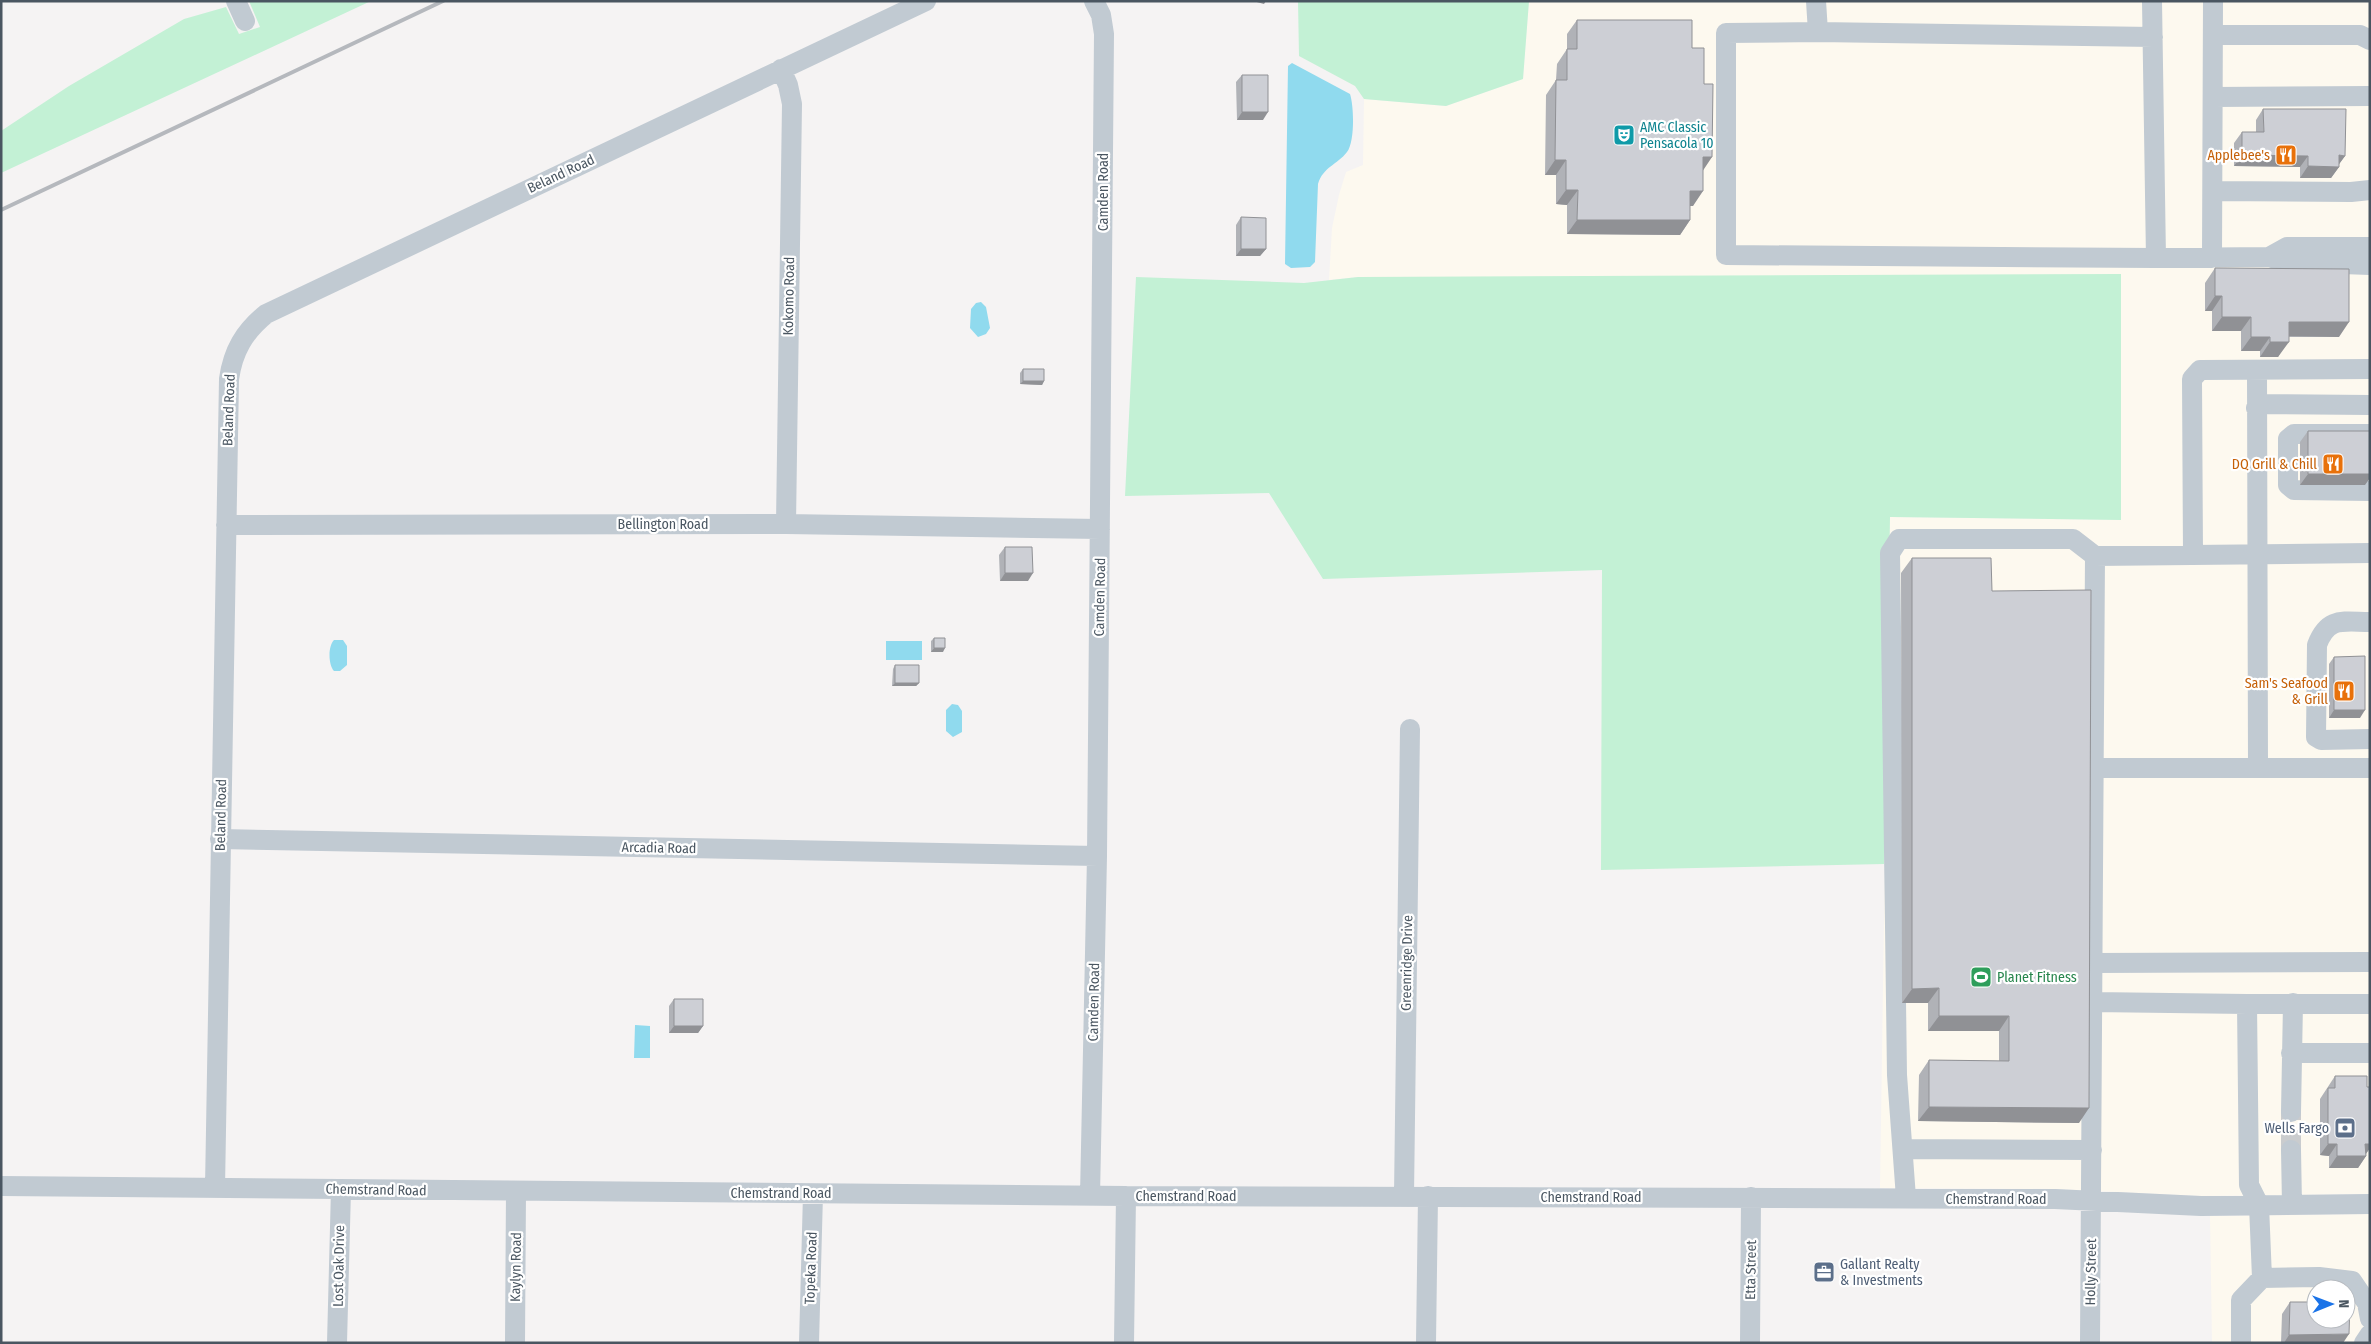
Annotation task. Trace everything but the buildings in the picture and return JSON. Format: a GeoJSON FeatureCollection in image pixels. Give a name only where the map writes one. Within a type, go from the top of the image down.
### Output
{"type":"FeatureCollection","features":[{"type":"Feature","properties":{"kind":"street"},"geometry":{"type":"LineString","coordinates":[[236,1],[245,21]]}},
{"type":"Feature","properties":{"kind":"street","name":"Beland Road"},"geometry":{"type":"LineString","coordinates":[[215,1188],[226,525],[231,364],[239,344],[250,327],[266,314],[926,1]]}},
{"type":"Feature","properties":{"kind":"street","name":"Camden Road"},"geometry":{"type":"LineString","coordinates":[[1090,1196],[1097,856],[1104,34],[1101,16],[1094,1]]}},
{"type":"Feature","properties":{"kind":"street"},"geometry":{"type":"LineString","coordinates":[[1816,1],[1818,32]]}},
{"type":"Feature","properties":{"kind":"street"},"geometry":{"type":"LineString","coordinates":[[2152,1],[2156,258]]}},
{"type":"Feature","properties":{"kind":"street"},"geometry":{"type":"LineString","coordinates":[[2212,258],[2213,1]]}},
{"type":"Feature","properties":{"kind":"street"},"geometry":{"type":"LineString","coordinates":[[2153,37],[1818,32],[1726,33],[1726,255],[2269,257],[2285,262],[2370,265]]}},
{"type":"Feature","properties":{"kind":"street"},"geometry":{"type":"LineString","coordinates":[[2213,35],[2360,35],[2370,40]]}},
{"type":"Feature","properties":{"kind":"street","name":"Kokomo Road"},"geometry":{"type":"LineString","coordinates":[[781,69],[788,85],[792,104],[786,524]]}},
{"type":"Feature","properties":{"kind":"street"},"geometry":{"type":"LineString","coordinates":[[2213,97],[2370,96]]}},
{"type":"Feature","properties":{"kind":"street"},"geometry":{"type":"LineString","coordinates":[[2213,191],[2351,192],[2370,190]]}},
{"type":"Feature","properties":{"kind":"street"},"geometry":{"type":"LineString","coordinates":[[2269,257],[2287,247],[2370,247]]}},
{"type":"Feature","properties":{"kind":"street"},"geometry":{"type":"LineString","coordinates":[[2193,555],[2192,379],[2200,370],[2370,370]]}},
{"type":"Feature","properties":{"kind":"street"},"geometry":{"type":"LineString","coordinates":[[2257,371],[2258,768]]}},
{"type":"Feature","properties":{"kind":"street"},"geometry":{"type":"LineString","coordinates":[[2256,408],[2266,404],[2370,405]]}},
{"type":"Feature","properties":{"kind":"street"},"geometry":{"type":"LineString","coordinates":[[2370,434],[2294,434],[2288,439],[2288,485],[2294,490],[2370,491]]}},
{"type":"Feature","properties":{"kind":"street","name":"Bellington Road"},"geometry":{"type":"LineString","coordinates":[[226,525],[786,524],[1100,529]]}},
{"type":"Feature","properties":{"kind":"street"},"geometry":{"type":"LineString","coordinates":[[1906,1198],[1897,1075],[1890,553],[1898,539],[2073,539],[2095,556],[2370,553]]}},
{"type":"Feature","properties":{"kind":"street","name":"Holly Street"},"geometry":{"type":"LineString","coordinates":[[2090,1343],[2095,556]]}},
{"type":"Feature","properties":{"kind":"street"},"geometry":{"type":"LineString","coordinates":[[2310,768],[2310,751],[2316,737],[2317,645],[2322,631],[2333,622],[2370,622]]}},
{"type":"Feature","properties":{"kind":"street","name":"Greenridge Drive"},"geometry":{"type":"LineString","coordinates":[[1404,1196],[1410,729]]}},
{"type":"Feature","properties":{"kind":"street"},"geometry":{"type":"LineString","coordinates":[[2316,737],[2322,740],[2370,739]]}},
{"type":"Feature","properties":{"kind":"street"},"geometry":{"type":"LineString","coordinates":[[2094,768],[2370,768]]}},
{"type":"Feature","properties":{"kind":"street","name":"Arcadia Road"},"geometry":{"type":"LineString","coordinates":[[220,839],[1097,856]]}},
{"type":"Feature","properties":{"kind":"street"},"geometry":{"type":"LineString","coordinates":[[2093,962],[2370,962]]}},
{"type":"Feature","properties":{"kind":"street"},"geometry":{"type":"LineString","coordinates":[[2093,1002],[2370,1004]]}},
{"type":"Feature","properties":{"kind":"street"},"geometry":{"type":"LineString","coordinates":[[2291,1112],[2292,1003]]}},
{"type":"Feature","properties":{"kind":"street"},"geometry":{"type":"LineString","coordinates":[[2241,1343],[2241,1300],[2262,1278],[2259,1205],[2249,1186],[2247,1004]]}},
{"type":"Feature","properties":{"kind":"street"},"geometry":{"type":"LineString","coordinates":[[2291,1053],[2370,1053]]}},
{"type":"Feature","properties":{"kind":"street"},"geometry":{"type":"LineString","coordinates":[[1903,1149],[2092,1150]]}},
{"type":"Feature","properties":{"kind":"street"},"geometry":{"type":"LineString","coordinates":[[2291,1150],[2292,1205]]}},
{"type":"Feature","properties":{"kind":"street","name":"Chemstrand Road"},"geometry":{"type":"LineString","coordinates":[[1,1186],[1090,1196],[1906,1198],[2201,1206],[2370,1204]]}},
{"type":"Feature","properties":{"kind":"street","name":"Lost Oak Drive"},"geometry":{"type":"LineString","coordinates":[[337,1343],[341,1190]]}},
{"type":"Feature","properties":{"kind":"street","name":"Kaylyn Road"},"geometry":{"type":"LineString","coordinates":[[515,1343],[516,1191]]}},
{"type":"Feature","properties":{"kind":"street","name":"Topeka Road"},"geometry":{"type":"LineString","coordinates":[[809,1343],[813,1194]]}},
{"type":"Feature","properties":{"kind":"street"},"geometry":{"type":"LineString","coordinates":[[1124,1343],[1126,1196]]}},
{"type":"Feature","properties":{"kind":"street"},"geometry":{"type":"LineString","coordinates":[[1426,1343],[1428,1196]]}},
{"type":"Feature","properties":{"kind":"street","name":"Etta Street"},"geometry":{"type":"LineString","coordinates":[[1750,1343],[1751,1197]]}},
{"type":"Feature","properties":{"kind":"street"},"geometry":{"type":"LineString","coordinates":[[2262,1278],[2319,1278],[2352,1281],[2367,1302],[2370,1319]]}},
{"type":"Feature","properties":{"kind":"street"},"geometry":{"type":"LineString","coordinates":[[2364,1343],[2370,1334]]}},
{"type":"Feature","properties":{"kind":"shaded area"},"geometry":{"type":"Polygon","coordinates":[[[1529,1],[2370,1],[2370,1194],[2201,1196],[2055,1189],[1880,1188],[1890,517],[2121,520],[1358,277],[1329,280],[1332,228],[1339,195],[1346,172],[1363,165],[1364,99],[1446,106],[1523,79],[1529,1]]]}},
{"type":"Feature","properties":{"kind":"shaded area"},"geometry":{"type":"Polygon","coordinates":[[[2370,1214],[2370,1343],[2212,1343],[2210,1216],[2370,1214]]]}},
{"type":"Feature","properties":{"kind":"green space"},"geometry":{"type":"Polygon","coordinates":[[[249,1],[371,1],[1,173],[1,131],[69,86],[184,19],[226,7],[239,34],[260,27],[249,1]]]}},
{"type":"Feature","properties":{"kind":"green space"},"geometry":{"type":"Polygon","coordinates":[[[1298,1],[1529,1],[1523,79],[1446,106],[1364,99],[1355,86],[1299,56],[1298,1]]]}},
{"type":"Feature","properties":{"kind":"green space"},"geometry":{"type":"Polygon","coordinates":[[[2121,274],[2121,520],[1890,517],[1884,864],[1601,870],[1602,570],[1323,579],[1269,493],[1125,496],[1136,277],[1304,283],[1358,277],[2121,274]]]}},
{"type":"Feature","properties":{"kind":"water"},"geometry":{"type":"Polygon","coordinates":[[[1292,63],[1350,94],[1353,124],[1350,147],[1323,174],[1318,184],[1315,262],[1310,267],[1291,268],[1285,264],[1288,66],[1292,63]]]}},
{"type":"Feature","properties":{"kind":"water"},"geometry":{"type":"Polygon","coordinates":[[[981,302],[986,307],[990,328],[986,334],[978,337],[970,328],[971,309],[976,303],[981,302]]]}},
{"type":"Feature","properties":{"kind":"water"},"geometry":{"type":"Polygon","coordinates":[[[334,640],[343,640],[347,646],[347,665],[340,671],[334,671],[330,660],[331,646],[334,640]]]}},
{"type":"Feature","properties":{"kind":"water"},"geometry":{"type":"Polygon","coordinates":[[[886,641],[922,641],[922,660],[886,660],[886,641]]]}},
{"type":"Feature","properties":{"kind":"water"},"geometry":{"type":"Polygon","coordinates":[[[952,704],[958,705],[962,711],[962,732],[953,737],[946,731],[946,710],[952,704]]]}},
{"type":"Feature","properties":{"kind":"water"},"geometry":{"type":"Polygon","coordinates":[[[635,1025],[650,1026],[650,1058],[634,1058],[635,1025]]]}},
{"type":"Feature","properties":{"kind":"tunnel"},"geometry":{"type":"LineString","coordinates":[[2291,1112],[2291,1150]]}},
{"type":"Feature","properties":{"kind":"railway"},"geometry":{"type":"LineString","coordinates":[[1,210],[443,1]]}},
{"type":"Feature","properties":{"kind":"place","name":"AMC Classic Pensacola 10"},"geometry":{"type":"Point","coordinates":[1624,135]}},
{"type":"Feature","properties":{"kind":"place","name":"Applebee's"},"geometry":{"type":"Point","coordinates":[2286,155]}},
{"type":"Feature","properties":{"kind":"place","name":"DQ Grill & Chill"},"geometry":{"type":"Point","coordinates":[2333,464]}},
{"type":"Feature","properties":{"kind":"place","name":"Sam's Seafood & Grill"},"geometry":{"type":"Point","coordinates":[2344,691]}},
{"type":"Feature","properties":{"kind":"place","name":"Planet Fitness"},"geometry":{"type":"Point","coordinates":[1981,977]}},
{"type":"Feature","properties":{"kind":"place","name":"Wells Fargo"},"geometry":{"type":"Point","coordinates":[2345,1128]}},
{"type":"Feature","properties":{"kind":"place","name":"Gallant Realty & Investments"},"geometry":{"type":"Point","coordinates":[1824,1272]}}]}
